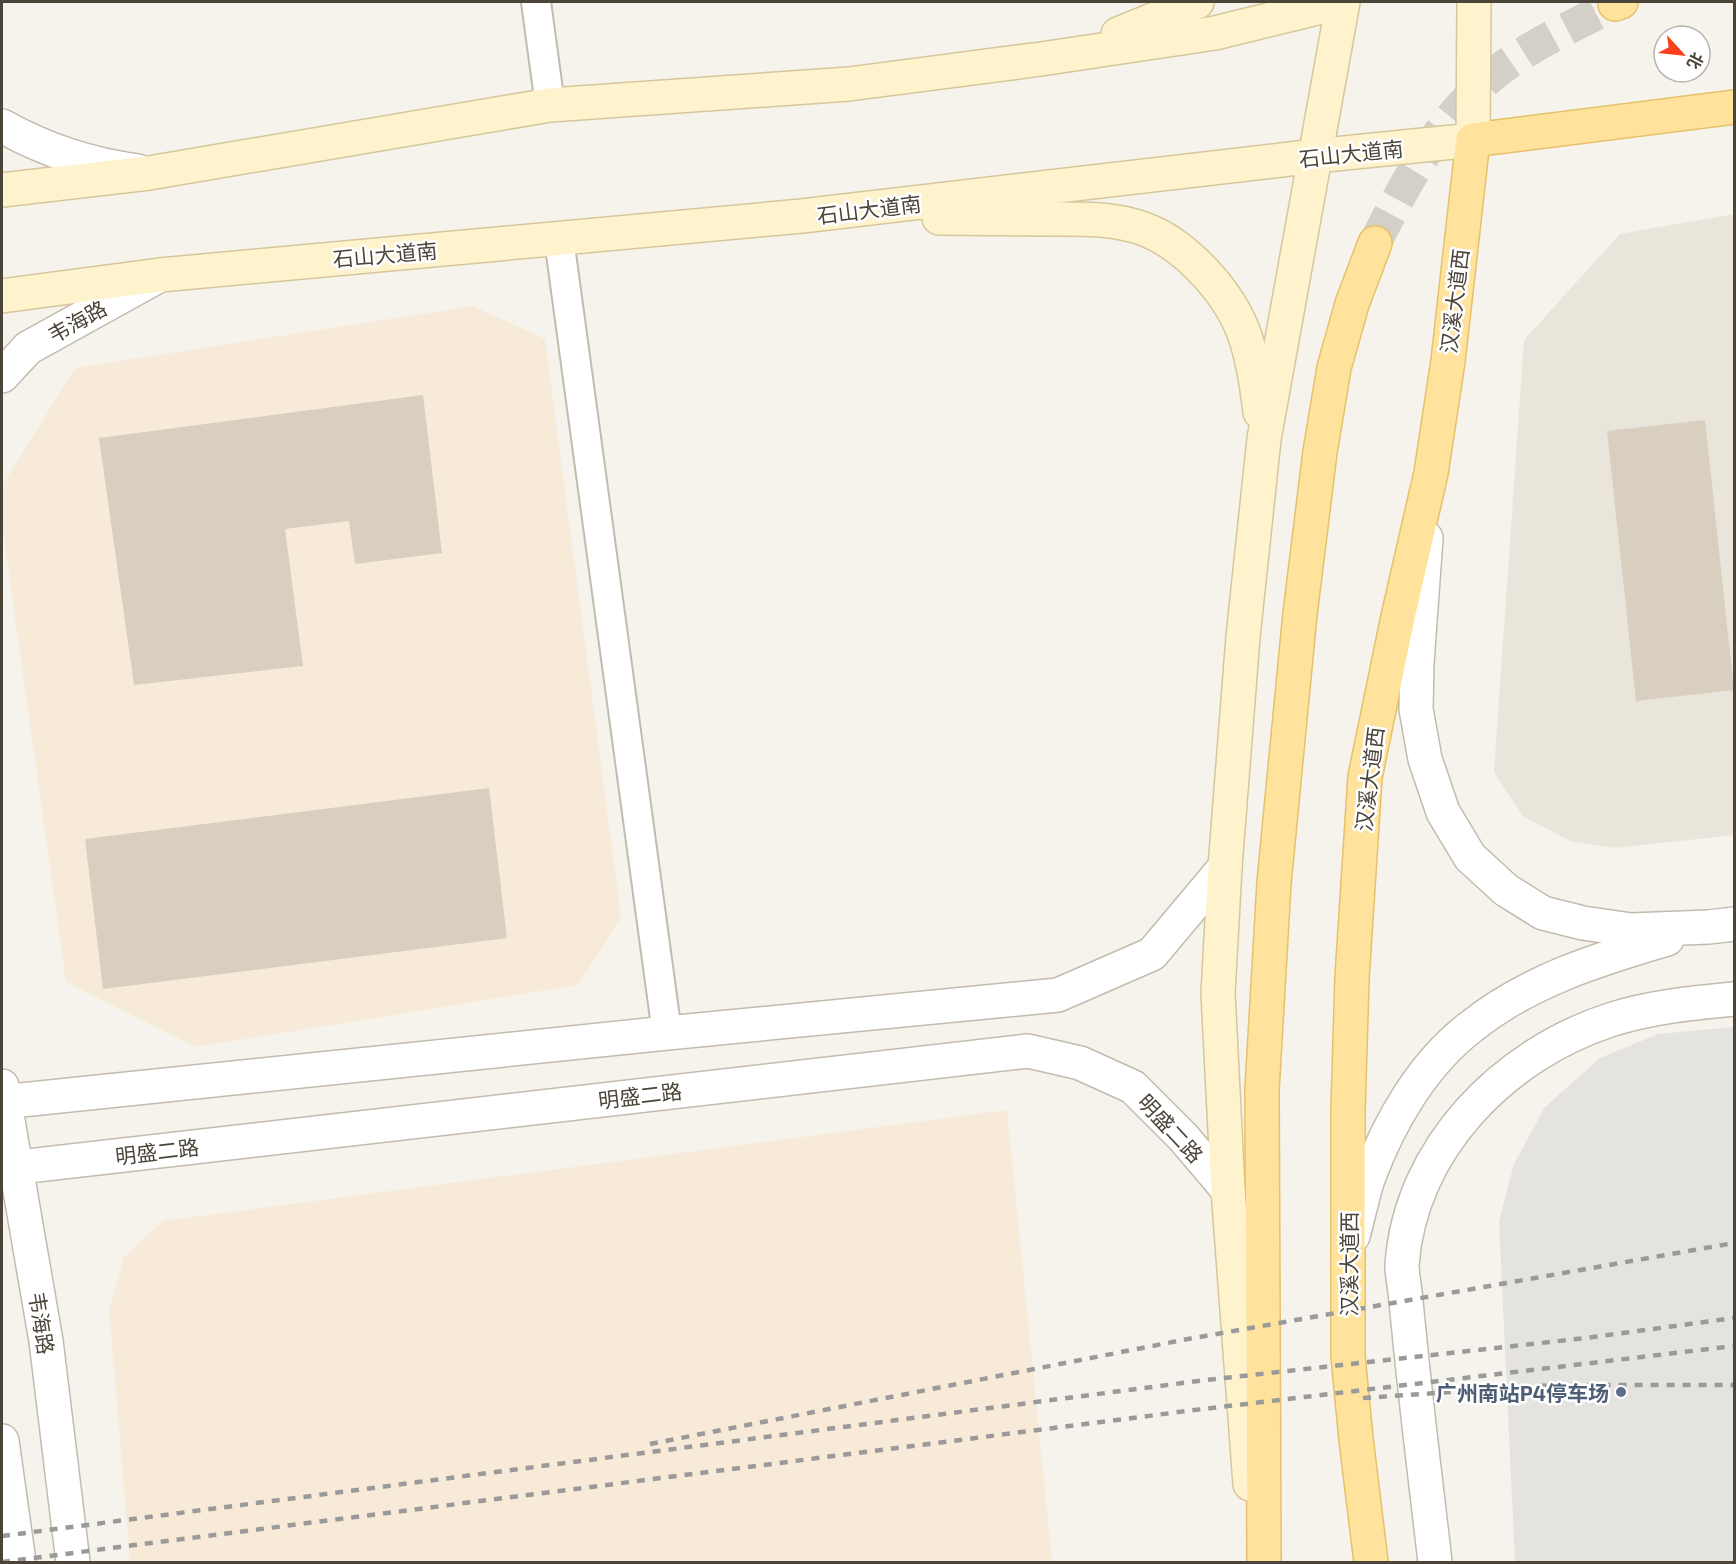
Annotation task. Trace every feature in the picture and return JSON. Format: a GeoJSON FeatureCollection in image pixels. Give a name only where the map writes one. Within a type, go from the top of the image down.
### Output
{"type":"FeatureCollection","features":[{"type":"Feature","properties":{"kind":"main road"},"geometry":{"type":"LineString","coordinates":[[1041,59],[1101,41],[1197,2]]}},
{"type":"Feature","properties":{"kind":"main road"},"geometry":{"type":"LineString","coordinates":[[2,190],[149,173],[549,105],[849,84],[1041,59],[1215,33],[1342,2],[1264,439],[1243,637],[1225,867],[1218,993],[1228,1190],[1257,1563]]}},
{"type":"Feature","properties":{"kind":"main road","name":"汉溪大道西"},"geometry":{"type":"LineString","coordinates":[[1371,1563],[1348,1356],[1348,1111],[1352,990],[1365,777],[1398,616],[1431,473],[1448,361],[1473,140],[1474,2]]}},
{"type":"Feature","properties":{"kind":"main road","name":"石山大道南"},"geometry":{"type":"LineString","coordinates":[[2,297],[160,275],[802,216],[1315,156],[1473,140],[1734,107]]}},
{"type":"Feature","properties":{"kind":"main road"},"geometry":{"type":"LineString","coordinates":[[802,216],[1094,219],[1136,226],[1170,242],[1203,269],[1227,300],[1244,334],[1255,373],[1264,439]]}},
{"type":"Feature","properties":{"kind":"main road"},"geometry":{"type":"LineString","coordinates":[[1264,1563],[1262,1090],[1274,883],[1300,614],[1320,452],[1334,368],[1352,304],[1376,243]]}},
{"type":"Feature","properties":{"kind":"street"},"geometry":{"type":"LineString","coordinates":[[536,2],[549,105]]}},
{"type":"Feature","properties":{"kind":"street"},"geometry":{"type":"LineString","coordinates":[[2,126],[51,148],[110,167],[149,173]]}},
{"type":"Feature","properties":{"kind":"street"},"geometry":{"type":"LineString","coordinates":[[559,238],[666,1033]]}},
{"type":"Feature","properties":{"kind":"street","name":"韦海路"},"geometry":{"type":"LineString","coordinates":[[2,376],[28,348],[160,275]]}},
{"type":"Feature","properties":{"kind":"street"},"geometry":{"type":"LineString","coordinates":[[1431,473],[1417,663],[1416,709],[1425,759],[1443,812],[1470,857],[1506,890],[1543,913],[1582,923],[1631,930],[1722,926]]}},
{"type":"Feature","properties":{"kind":"street"},"geometry":{"type":"LineString","coordinates":[[2,1096],[1058,995],[1152,954],[1225,867]]}},
{"type":"Feature","properties":{"kind":"street"},"geometry":{"type":"LineString","coordinates":[[1349,1253],[1368,1180],[1388,1133],[1409,1097],[1438,1057],[1472,1026],[1513,999],[1555,977],[1612,955],[1722,926]]}},
{"type":"Feature","properties":{"kind":"street"},"geometry":{"type":"LineString","coordinates":[[1436,1563],[1402,1266],[1409,1221],[1426,1176],[1449,1136],[1483,1095],[1518,1066],[1559,1041],[1609,1020],[1655,1008],[1734,999]]}},
{"type":"Feature","properties":{"kind":"street","name":"明盛二路"},"geometry":{"type":"LineString","coordinates":[[9,1168],[1028,1051],[1080,1063],[1133,1087],[1183,1137],[1228,1190]]}},
{"type":"Feature","properties":{"kind":"street","name":"韦海路"},"geometry":{"type":"LineString","coordinates":[[2,1096],[9,1168],[46,1341],[73,1563]]}},
{"type":"Feature","properties":{"kind":"street"},"geometry":{"type":"LineString","coordinates":[[2,1441],[19,1563]]}},
{"type":"Feature","properties":{"kind":"shaded area"},"geometry":{"type":"Polygon","coordinates":[[[1734,214],[1734,835],[1615,848],[1570,841],[1523,816],[1494,772],[1524,340],[1620,234],[1734,214]]]}},
{"type":"Feature","properties":{"kind":"shaded area"},"geometry":{"type":"Polygon","coordinates":[[[473,306],[545,339],[621,917],[578,985],[196,1047],[66,982],[2,524],[2,486],[75,368],[473,306]]]}},
{"type":"Feature","properties":{"kind":"shaded area","name":"广州南站P4停车场"},"geometry":{"type":"Polygon","coordinates":[[[1734,1027],[1734,1562],[1515,1562],[1499,1221],[1514,1164],[1545,1107],[1600,1058],[1658,1034],[1734,1027]]]}},
{"type":"Feature","properties":{"kind":"shaded area"},"geometry":{"type":"Polygon","coordinates":[[[1007,1110],[1052,1562],[130,1562],[109,1310],[124,1257],[163,1221],[1007,1110]]]}},
{"type":"Feature","properties":{"kind":"building"},"geometry":{"type":"Polygon","coordinates":[[[423,395],[442,553],[355,564],[349,521],[285,529],[303,666],[134,685],[99,438],[423,395]]]}},
{"type":"Feature","properties":{"kind":"building"},"geometry":{"type":"Polygon","coordinates":[[[1705,420],[1734,690],[1636,701],[1607,431],[1705,420]]]}},
{"type":"Feature","properties":{"kind":"building"},"geometry":{"type":"Polygon","coordinates":[[[489,788],[507,938],[103,989],[85,839],[489,788]]]}},
{"type":"Feature","properties":{"kind":"tunnel"},"geometry":{"type":"LineString","coordinates":[[1375,243],[1430,145],[1465,101],[1520,55],[1615,4]]}},
{"type":"Feature","properties":{"kind":"railway"},"geometry":{"type":"LineString","coordinates":[[650,1444],[1188,1339],[1734,1243]]}},
{"type":"Feature","properties":{"kind":"railway"},"geometry":{"type":"LineString","coordinates":[[2,1536],[1206,1380],[1586,1338],[1734,1318]]}},
{"type":"Feature","properties":{"kind":"railway"},"geometry":{"type":"LineString","coordinates":[[2,1562],[1195,1410],[1734,1346]]}},
{"type":"Feature","properties":{"kind":"railway"},"geometry":{"type":"LineString","coordinates":[[1363,1398],[1554,1385],[1734,1385]]}},
{"type":"Feature","properties":{"kind":"place","name":"广州南站P4停车场"},"geometry":{"type":"Point","coordinates":[1621,1392]}}]}
